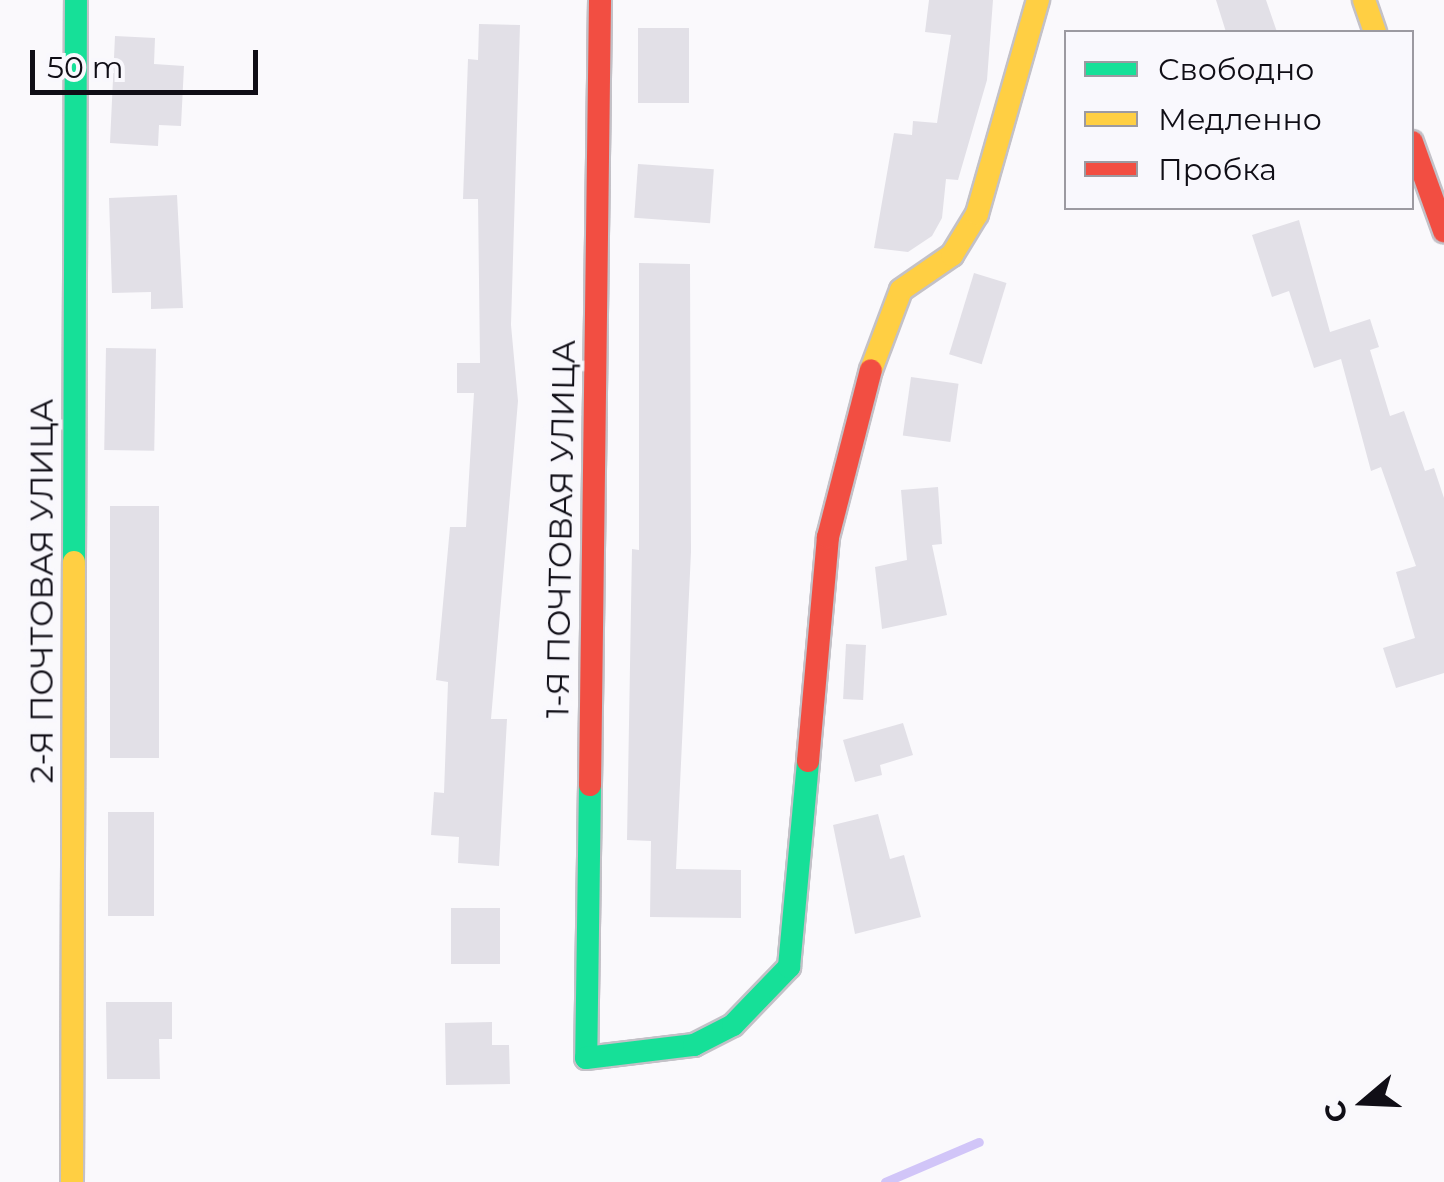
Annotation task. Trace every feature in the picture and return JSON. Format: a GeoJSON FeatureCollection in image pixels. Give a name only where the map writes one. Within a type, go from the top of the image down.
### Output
{"type":"FeatureCollection","features":[{"type":"Feature","properties":{"kind":"street","name":"2-Я ПОЧТОВАЯ УЛИЦА"},"geometry":{"type":"LineString","coordinates":[[72,1182],[76,0]]}},
{"type":"Feature","properties":{"kind":"street","name":"1-Я ПОЧТОВАЯ УЛИЦА"},"geometry":{"type":"LineString","coordinates":[[600,0],[586,1058],[694,1045],[733,1026],[790,967],[828,536],[858,404],[901,290],[952,255],[978,214],[1038,0]]}},
{"type":"Feature","properties":{"kind":"street"},"geometry":{"type":"LineString","coordinates":[[1364,0],[1374,30]]}},
{"type":"Feature","properties":{"kind":"street"},"geometry":{"type":"LineString","coordinates":[[1414,148],[1444,231]]}},
{"type":"Feature","properties":{"kind":"building"},"geometry":{"type":"Polygon","coordinates":[[[929,0],[993,0],[987,80],[958,180],[946,179],[942,218],[932,236],[908,252],[874,248],[894,133],[912,135],[913,121],[937,123],[951,35],[925,32],[929,0]]]}},
{"type":"Feature","properties":{"kind":"building"},"geometry":{"type":"Polygon","coordinates":[[[1216,0],[1266,0],[1276,30],[1225,30],[1216,0]]]}},
{"type":"Feature","properties":{"kind":"building"},"geometry":{"type":"Polygon","coordinates":[[[479,24],[520,25],[511,325],[518,401],[491,719],[507,719],[499,866],[458,863],[459,837],[431,835],[434,792],[444,793],[448,682],[436,680],[450,527],[466,527],[474,393],[457,393],[457,363],[480,363],[478,199],[463,199],[468,59],[478,60],[479,24]]]}},
{"type":"Feature","properties":{"kind":"building"},"geometry":{"type":"Polygon","coordinates":[[[638,28],[689,28],[689,103],[638,103],[638,28]]]}},
{"type":"Feature","properties":{"kind":"building"},"geometry":{"type":"Polygon","coordinates":[[[115,36],[155,38],[154,64],[184,66],[181,126],[159,125],[158,146],[110,143],[115,36]]]}},
{"type":"Feature","properties":{"kind":"building"},"geometry":{"type":"Polygon","coordinates":[[[638,164],[714,169],[710,223],[634,218],[638,164]]]}},
{"type":"Feature","properties":{"kind":"building"},"geometry":{"type":"Polygon","coordinates":[[[177,195],[183,308],[151,309],[151,292],[112,293],[109,198],[177,195]]]}},
{"type":"Feature","properties":{"kind":"building"},"geometry":{"type":"Polygon","coordinates":[[[1299,220],[1330,332],[1370,319],[1379,347],[1370,350],[1390,416],[1404,411],[1425,471],[1434,468],[1444,498],[1444,673],[1396,688],[1383,648],[1415,638],[1396,572],[1416,566],[1381,467],[1371,471],[1341,359],[1314,368],[1289,291],[1272,297],[1252,235],[1299,220]]]}},
{"type":"Feature","properties":{"kind":"building"},"geometry":{"type":"Polygon","coordinates":[[[639,263],[690,264],[691,552],[676,869],[741,870],[741,918],[650,917],[651,841],[627,840],[632,549],[639,550],[639,263]]]}},
{"type":"Feature","properties":{"kind":"building"},"geometry":{"type":"Polygon","coordinates":[[[974,273],[1007,283],[982,364],[949,354],[974,273]]]}},
{"type":"Feature","properties":{"kind":"building"},"geometry":{"type":"Polygon","coordinates":[[[106,348],[156,349],[154,451],[104,450],[106,348]]]}},
{"type":"Feature","properties":{"kind":"building"},"geometry":{"type":"Polygon","coordinates":[[[911,377],[959,384],[950,442],[903,435],[911,377]]]}},
{"type":"Feature","properties":{"kind":"building"},"geometry":{"type":"Polygon","coordinates":[[[938,487],[942,544],[932,545],[947,615],[882,629],[875,567],[907,560],[901,490],[938,487]]]}},
{"type":"Feature","properties":{"kind":"building"},"geometry":{"type":"Polygon","coordinates":[[[110,506],[159,506],[159,758],[110,758],[110,506]]]}},
{"type":"Feature","properties":{"kind":"building"},"geometry":{"type":"Polygon","coordinates":[[[846,644],[866,645],[863,700],[843,699],[846,644]]]}},
{"type":"Feature","properties":{"kind":"building"},"geometry":{"type":"Polygon","coordinates":[[[903,723],[913,755],[880,765],[882,775],[855,782],[843,740],[903,723]]]}},
{"type":"Feature","properties":{"kind":"building"},"geometry":{"type":"Polygon","coordinates":[[[108,812],[154,812],[154,916],[108,916],[108,812]]]}},
{"type":"Feature","properties":{"kind":"building"},"geometry":{"type":"Polygon","coordinates":[[[878,814],[890,859],[904,855],[921,917],[855,934],[833,825],[878,814]]]}},
{"type":"Feature","properties":{"kind":"building"},"geometry":{"type":"Polygon","coordinates":[[[451,908],[500,908],[500,964],[451,964],[451,908]]]}},
{"type":"Feature","properties":{"kind":"building"},"geometry":{"type":"Polygon","coordinates":[[[106,1002],[172,1002],[172,1039],[159,1039],[160,1079],[107,1079],[106,1002]]]}},
{"type":"Feature","properties":{"kind":"building"},"geometry":{"type":"Polygon","coordinates":[[[492,1022],[492,1045],[509,1045],[510,1084],[446,1085],[445,1023],[492,1022]]]}},
{"type":"Feature","properties":{"kind":"waterway"},"geometry":{"type":"LineString","coordinates":[[885,1182],[979,1142]]}},
{"type":"Feature","properties":{"kind":"traffic: fast"},"geometry":{"type":"LineString","coordinates":[[74,562],[76,0]]}},
{"type":"Feature","properties":{"kind":"traffic: fast"},"geometry":{"type":"LineString","coordinates":[[590,785],[586,1058],[694,1045],[733,1025],[789,967],[808,761]]}},
{"type":"Feature","properties":{"kind":"traffic: slow"},"geometry":{"type":"LineString","coordinates":[[871,370],[901,290],[952,255],[977,214],[1038,0]]}},
{"type":"Feature","properties":{"kind":"traffic: slow"},"geometry":{"type":"LineString","coordinates":[[1364,0],[1374,30]]}},
{"type":"Feature","properties":{"kind":"traffic: slow"},"geometry":{"type":"LineString","coordinates":[[72,1182],[74,562]]}},
{"type":"Feature","properties":{"kind":"traffic: jam"},"geometry":{"type":"LineString","coordinates":[[590,785],[600,0]]}},
{"type":"Feature","properties":{"kind":"traffic: jam"},"geometry":{"type":"LineString","coordinates":[[1414,148],[1444,231]]}},
{"type":"Feature","properties":{"kind":"traffic: jam"},"geometry":{"type":"LineString","coordinates":[[808,761],[828,537],[871,370]]}}]}
